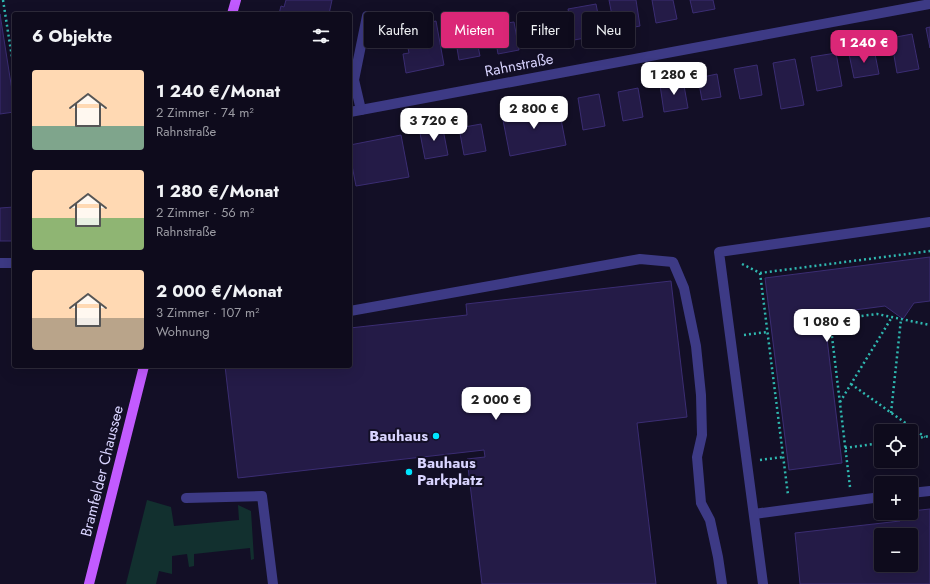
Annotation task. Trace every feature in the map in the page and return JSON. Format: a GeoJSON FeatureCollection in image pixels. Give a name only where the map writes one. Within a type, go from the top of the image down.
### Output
{"type":"FeatureCollection","features":[{"type":"Feature","properties":{"kind":"main road"},"geometry":{"type":"LineString","coordinates":[[233,12],[236,0]]}},
{"type":"Feature","properties":{"kind":"main road","name":"Bramfelder Chaussee"},"geometry":{"type":"LineString","coordinates":[[89,584],[143,368]]}},
{"type":"Feature","properties":{"kind":"street","name":"Rahnstraße"},"geometry":{"type":"LineString","coordinates":[[352,112],[930,4]]}},
{"type":"Feature","properties":{"kind":"street"},"geometry":{"type":"LineString","coordinates":[[361,110],[354,80],[364,31]]}},
{"type":"Feature","properties":{"kind":"street"},"geometry":{"type":"LineString","coordinates":[[763,584],[719,252],[930,222]]}},
{"type":"Feature","properties":{"kind":"street"},"geometry":{"type":"LineString","coordinates":[[352,311],[640,259],[673,262],[684,288],[696,346],[701,395],[702,435],[697,457],[701,503],[710,520],[722,584]]}},
{"type":"Feature","properties":{"kind":"street"},"geometry":{"type":"LineString","coordinates":[[0,264],[12,263]]}},
{"type":"Feature","properties":{"kind":"street"},"geometry":{"type":"LineString","coordinates":[[918,492],[930,491]]}},
{"type":"Feature","properties":{"kind":"street"},"geometry":{"type":"LineString","coordinates":[[186,498],[262,496],[273,584]]}},
{"type":"Feature","properties":{"kind":"street"},"geometry":{"type":"LineString","coordinates":[[754,514],[874,498]]}},
{"type":"Feature","properties":{"kind":"path"},"geometry":{"type":"LineString","coordinates":[[3,0],[12,57]]}},
{"type":"Feature","properties":{"kind":"path"},"geometry":{"type":"LineString","coordinates":[[719,252],[760,273],[930,252]]}},
{"type":"Feature","properties":{"kind":"path"},"geometry":{"type":"LineString","coordinates":[[760,273],[790,509]]}},
{"type":"Feature","properties":{"kind":"path"},"geometry":{"type":"LineString","coordinates":[[852,501],[830,320],[877,314],[930,325]]}},
{"type":"Feature","properties":{"kind":"path"},"geometry":{"type":"LineString","coordinates":[[840,403],[892,317]]}},
{"type":"Feature","properties":{"kind":"path"},"geometry":{"type":"LineString","coordinates":[[891,413],[901,319]]}},
{"type":"Feature","properties":{"kind":"path"},"geometry":{"type":"LineString","coordinates":[[730,336],[768,332]]}},
{"type":"Feature","properties":{"kind":"path"},"geometry":{"type":"LineString","coordinates":[[851,384],[925,437]]}},
{"type":"Feature","properties":{"kind":"path"},"geometry":{"type":"LineString","coordinates":[[918,438],[930,436]]}},
{"type":"Feature","properties":{"kind":"path"},"geometry":{"type":"LineString","coordinates":[[845,448],[874,444]]}},
{"type":"Feature","properties":{"kind":"path"},"geometry":{"type":"LineString","coordinates":[[747,462],[783,457]]}},
{"type":"Feature","properties":{"kind":"green space"},"geometry":{"type":"Polygon","coordinates":[[[147,500],[171,507],[174,526],[239,520],[238,505],[251,511],[254,559],[251,560],[250,548],[194,554],[194,566],[189,567],[187,554],[172,556],[172,574],[159,571],[156,584],[126,584],[147,500]]]}},
{"type":"Feature","properties":{"kind":"building"},"geometry":{"type":"Polygon","coordinates":[[[286,0],[332,0],[329,12],[280,12],[281,6],[284,7],[286,0]]]}},
{"type":"Feature","properties":{"kind":"building"},"geometry":{"type":"Polygon","coordinates":[[[609,0],[636,0],[640,26],[635,27],[635,12],[611,12],[609,0]]]}},
{"type":"Feature","properties":{"kind":"building"},"geometry":{"type":"Polygon","coordinates":[[[652,0],[673,0],[677,19],[656,23],[652,0]]]}},
{"type":"Feature","properties":{"kind":"building"},"geometry":{"type":"Polygon","coordinates":[[[690,0],[713,0],[715,9],[693,13],[690,0]]]}},
{"type":"Feature","properties":{"kind":"building"},"geometry":{"type":"Polygon","coordinates":[[[596,4],[598,12],[582,12],[582,39],[574,40],[574,12],[569,12],[568,9],[596,4]]]}},
{"type":"Feature","properties":{"kind":"building"},"geometry":{"type":"Polygon","coordinates":[[[0,14],[12,90],[12,112],[0,114],[0,14]]]}},
{"type":"Feature","properties":{"kind":"building"},"geometry":{"type":"Polygon","coordinates":[[[436,21],[444,65],[406,73],[403,54],[409,53],[408,48],[433,48],[433,22],[436,21]]]}},
{"type":"Feature","properties":{"kind":"building"},"geometry":{"type":"Polygon","coordinates":[[[514,22],[517,48],[519,50],[498,54],[497,48],[509,48],[509,23],[514,22]]]}},
{"type":"Feature","properties":{"kind":"building"},"geometry":{"type":"Polygon","coordinates":[[[930,27],[930,48],[926,28],[930,27]]]}},
{"type":"Feature","properties":{"kind":"building"},"geometry":{"type":"Polygon","coordinates":[[[912,34],[919,69],[897,73],[891,38],[912,34]]]}},
{"type":"Feature","properties":{"kind":"building"},"geometry":{"type":"Polygon","coordinates":[[[457,48],[478,48],[480,56],[459,60],[457,48]]]}},
{"type":"Feature","properties":{"kind":"building"},"geometry":{"type":"Polygon","coordinates":[[[874,49],[879,74],[854,78],[849,54],[874,49]]]}},
{"type":"Feature","properties":{"kind":"building"},"geometry":{"type":"Polygon","coordinates":[[[836,53],[842,86],[817,91],[811,57],[836,53]]]}},
{"type":"Feature","properties":{"kind":"building"},"geometry":{"type":"Polygon","coordinates":[[[795,59],[804,105],[781,109],[773,63],[795,59]]]}},
{"type":"Feature","properties":{"kind":"building"},"geometry":{"type":"Polygon","coordinates":[[[757,65],[762,95],[740,99],[734,69],[757,65]]]}},
{"type":"Feature","properties":{"kind":"building"},"geometry":{"type":"Polygon","coordinates":[[[717,74],[721,97],[702,100],[698,78],[717,74]]]}},
{"type":"Feature","properties":{"kind":"building"},"geometry":{"type":"Polygon","coordinates":[[[683,80],[688,108],[664,112],[660,85],[683,80]]]}},
{"type":"Feature","properties":{"kind":"building"},"geometry":{"type":"Polygon","coordinates":[[[638,88],[643,117],[623,121],[618,92],[638,88]]]}},
{"type":"Feature","properties":{"kind":"building"},"geometry":{"type":"Polygon","coordinates":[[[599,94],[605,126],[583,130],[578,98],[599,94]]]}},
{"type":"Feature","properties":{"kind":"building"},"geometry":{"type":"Polygon","coordinates":[[[558,104],[566,145],[510,156],[502,115],[558,104]]]}},
{"type":"Feature","properties":{"kind":"building"},"geometry":{"type":"Polygon","coordinates":[[[442,124],[448,155],[425,159],[419,128],[442,124]]]}},
{"type":"Feature","properties":{"kind":"building"},"geometry":{"type":"Polygon","coordinates":[[[481,124],[486,151],[464,155],[459,128],[481,124]]]}},
{"type":"Feature","properties":{"kind":"building"},"geometry":{"type":"Polygon","coordinates":[[[401,135],[409,177],[356,186],[352,165],[352,145],[401,135]]]}},
{"type":"Feature","properties":{"kind":"building"},"geometry":{"type":"Polygon","coordinates":[[[12,207],[12,241],[0,241],[0,208],[12,207]]]}},
{"type":"Feature","properties":{"kind":"building"},"geometry":{"type":"Polygon","coordinates":[[[930,257],[930,301],[914,303],[903,319],[885,306],[824,314],[842,463],[789,470],[765,278],[930,257]]]}},
{"type":"Feature","properties":{"kind":"building","name":"Bauhaus"},"geometry":{"type":"Polygon","coordinates":[[[671,281],[687,417],[637,423],[656,584],[482,584],[467,459],[485,457],[484,450],[238,478],[225,368],[352,368],[352,328],[467,315],[466,304],[671,281]]]}},
{"type":"Feature","properties":{"kind":"building"},"geometry":{"type":"Polygon","coordinates":[[[930,509],[930,584],[800,584],[795,533],[918,520],[918,510],[930,509]]]}},
{"type":"Feature","properties":{"kind":"place","name":"Bauhaus"},"geometry":{"type":"Point","coordinates":[436,436]}},
{"type":"Feature","properties":{"kind":"place","name":"Bauhaus Parkplatz"},"geometry":{"type":"Point","coordinates":[409,472]}}]}
